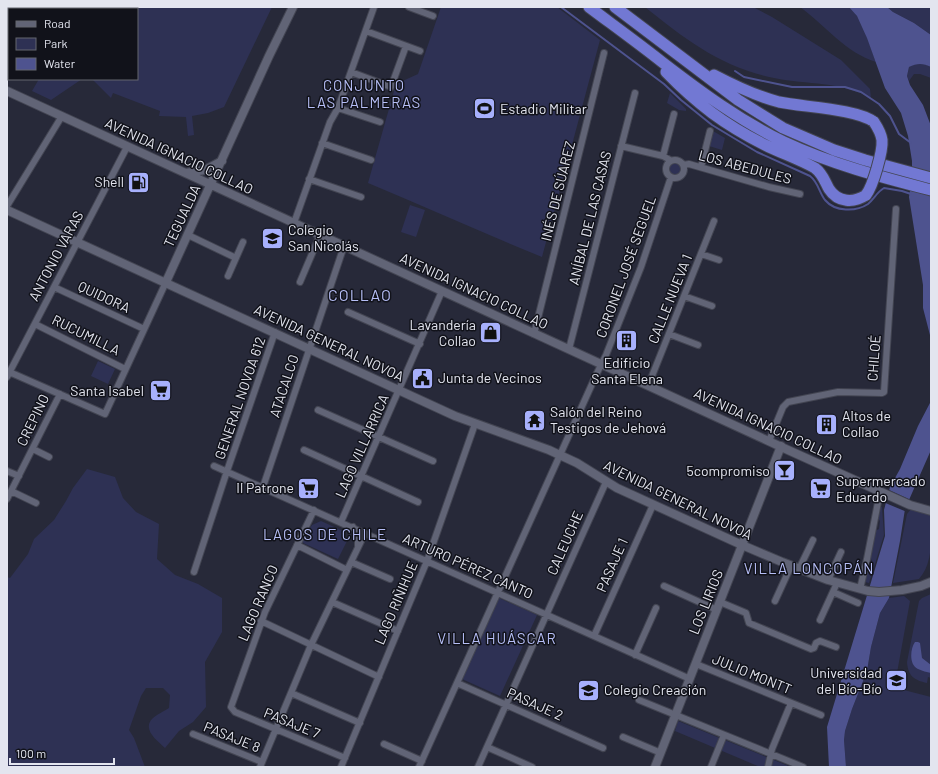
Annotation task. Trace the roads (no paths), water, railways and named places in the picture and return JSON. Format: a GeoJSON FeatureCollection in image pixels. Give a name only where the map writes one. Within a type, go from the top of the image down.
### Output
{"type":"FeatureCollection","features":[{"type":"Feature","properties":{"kind":"highway"},"geometry":{"type":"LineString","coordinates":[[589,7],[715,102],[768,134],[799,149],[831,161],[931,190]]}},
{"type":"Feature","properties":{"kind":"highway"},"geometry":{"type":"LineString","coordinates":[[615,7],[738,100],[783,128],[834,150],[931,178]]}},
{"type":"Feature","properties":{"kind":"highway"},"geometry":{"type":"LineString","coordinates":[[644,48],[680,87],[707,110],[763,144],[815,168],[821,174],[829,189],[836,197],[851,201],[866,195],[872,186],[882,145],[880,130],[874,122],[862,115],[787,104],[760,96],[734,86],[680,56]]}},
{"type":"Feature","properties":{"kind":"main road","name":"TEGUALDA"},"geometry":{"type":"LineString","coordinates":[[166,282],[269,56],[293,7]]}},
{"type":"Feature","properties":{"kind":"main road","name":"AVENIDA IGNACIO COLLAO"},"geometry":{"type":"LineString","coordinates":[[7,91],[781,446],[882,495],[931,511]]}},
{"type":"Feature","properties":{"kind":"main road"},"geometry":{"type":"LineString","coordinates":[[185,173],[204,170],[222,161]]}},
{"type":"Feature","properties":{"kind":"main road","name":"AVENIDA GENERAL NOVOA"},"geometry":{"type":"LineString","coordinates":[[7,210],[78,241],[475,424],[560,454],[606,482],[652,505],[742,546],[828,580],[862,589],[879,592],[902,590],[931,582]]}},
{"type":"Feature","properties":{"kind":"main road","name":"LOS LIRIOS"},"geometry":{"type":"LineString","coordinates":[[655,767],[781,446]]}},
{"type":"Feature","properties":{"kind":"street"},"geometry":{"type":"LineString","coordinates":[[294,223],[322,143],[330,122],[338,108],[374,7]]}},
{"type":"Feature","properties":{"kind":"street"},"geometry":{"type":"LineString","coordinates":[[409,7],[433,16]]}},
{"type":"Feature","properties":{"kind":"street"},"geometry":{"type":"LineString","coordinates":[[366,31],[420,51]]}},
{"type":"Feature","properties":{"kind":"street"},"geometry":{"type":"LineString","coordinates":[[351,72],[391,87],[406,46]]}},
{"type":"Feature","properties":{"kind":"street","name":"INÉS DE SÚAREZ"},"geometry":{"type":"LineString","coordinates":[[534,334],[604,53]]}},
{"type":"Feature","properties":{"kind":"street","name":"ANÍBAL DE LAS CASAS"},"geometry":{"type":"LineString","coordinates":[[569,350],[635,93]]}},
{"type":"Feature","properties":{"kind":"street"},"geometry":{"type":"LineString","coordinates":[[338,108],[380,122]]}},
{"type":"Feature","properties":{"kind":"street"},"geometry":{"type":"LineString","coordinates":[[663,156],[674,114]]}},
{"type":"Feature","properties":{"kind":"street"},"geometry":{"type":"LineString","coordinates":[[7,206],[62,116]]}},
{"type":"Feature","properties":{"kind":"street"},"geometry":{"type":"LineString","coordinates":[[701,167],[710,131]]}},
{"type":"Feature","properties":{"kind":"street"},"geometry":{"type":"LineString","coordinates":[[322,143],[371,160]]}},
{"type":"Feature","properties":{"kind":"street"},"geometry":{"type":"LineString","coordinates":[[621,146],[663,156],[670,160],[678,160],[683,165],[684,171],[681,175],[671,177],[666,172],[665,168],[670,160]]}},
{"type":"Feature","properties":{"kind":"street","name":"ANTONIO VARAS"},"geometry":{"type":"LineString","coordinates":[[8,374],[127,147]]}},
{"type":"Feature","properties":{"kind":"street","name":"LOS ABEDULES"},"geometry":{"type":"LineString","coordinates":[[683,165],[689,164],[800,194]]}},
{"type":"Feature","properties":{"kind":"street","name":"CORONEL JOSÉ SEGUEL"},"geometry":{"type":"LineString","coordinates":[[419,767],[601,364],[641,267],[671,177]]}},
{"type":"Feature","properties":{"kind":"street"},"geometry":{"type":"LineString","coordinates":[[310,179],[361,197]]}},
{"type":"Feature","properties":{"kind":"street","name":"CHILOÉ"},"geometry":{"type":"LineString","coordinates":[[768,441],[783,408],[788,402],[838,392],[884,392],[896,209]]}},
{"type":"Feature","properties":{"kind":"street","name":"CALLE NUEVA 1"},"geometry":{"type":"LineString","coordinates":[[648,386],[714,221]]}},
{"type":"Feature","properties":{"kind":"street"},"geometry":{"type":"LineString","coordinates":[[188,235],[236,258]]}},
{"type":"Feature","properties":{"kind":"street"},"geometry":{"type":"LineString","coordinates":[[300,282],[320,235]]}},
{"type":"Feature","properties":{"kind":"street"},"geometry":{"type":"LineString","coordinates":[[228,276],[243,242]]}},
{"type":"Feature","properties":{"kind":"street","name":"ATACALCO"},"geometry":{"type":"LineString","coordinates":[[263,487],[344,246]]}},
{"type":"Feature","properties":{"kind":"street"},"geometry":{"type":"LineString","coordinates":[[701,254],[719,260]]}},
{"type":"Feature","properties":{"kind":"street","name":"TEGUALDA"},"geometry":{"type":"LineString","coordinates":[[60,394],[105,414],[166,282]]}},
{"type":"Feature","properties":{"kind":"street","name":"QUIDORA"},"geometry":{"type":"LineString","coordinates":[[54,287],[144,329]]}},
{"type":"Feature","properties":{"kind":"street","name":"LAGO VILLARRICA"},"geometry":{"type":"LineString","coordinates":[[341,522],[442,291]]}},
{"type":"Feature","properties":{"kind":"street"},"geometry":{"type":"LineString","coordinates":[[684,296],[712,306]]}},
{"type":"Feature","properties":{"kind":"street"},"geometry":{"type":"LineString","coordinates":[[348,312],[420,344]]}},
{"type":"Feature","properties":{"kind":"street","name":"RUCUMILLA"},"geometry":{"type":"LineString","coordinates":[[35,324],[126,369]]}},
{"type":"Feature","properties":{"kind":"street","name":"GENERAL NOVOA 612"},"geometry":{"type":"LineString","coordinates":[[194,572],[227,471],[276,332]]}},
{"type":"Feature","properties":{"kind":"street"},"geometry":{"type":"LineString","coordinates":[[669,334],[698,345]]}},
{"type":"Feature","properties":{"kind":"street"},"geometry":{"type":"LineString","coordinates":[[8,374],[60,394]]}},
{"type":"Feature","properties":{"kind":"street","name":"CREPINO"},"geometry":{"type":"LineString","coordinates":[[8,496],[60,394]]}},
{"type":"Feature","properties":{"kind":"street"},"geometry":{"type":"LineString","coordinates":[[318,410],[433,461]]}},
{"type":"Feature","properties":{"kind":"street","name":"LAGO RIÑIHUE"},"geometry":{"type":"LineString","coordinates":[[341,767],[427,560],[475,424]]}},
{"type":"Feature","properties":{"kind":"street"},"geometry":{"type":"LineString","coordinates":[[32,449],[49,457]]}},
{"type":"Feature","properties":{"kind":"street"},"geometry":{"type":"LineString","coordinates":[[304,450],[418,502]]}},
{"type":"Feature","properties":{"kind":"street","name":"ARTURO PÉREZ CANTO"},"geometry":{"type":"LineString","coordinates":[[214,466],[690,679]]}},
{"type":"Feature","properties":{"kind":"street"},"geometry":{"type":"LineString","coordinates":[[7,471],[18,476]]}},
{"type":"Feature","properties":{"kind":"street","name":"CALEUCHE"},"geometry":{"type":"LineString","coordinates":[[478,767],[606,482]]}},
{"type":"Feature","properties":{"kind":"street"},"geometry":{"type":"LineString","coordinates":[[862,589],[867,559],[882,495]]}},
{"type":"Feature","properties":{"kind":"street"},"geometry":{"type":"LineString","coordinates":[[8,496],[36,503]]}},
{"type":"Feature","properties":{"kind":"street","name":"PASAJE 1"},"geometry":{"type":"LineString","coordinates":[[594,636],[652,505]]}},
{"type":"Feature","properties":{"kind":"street","name":"LAGO RANCO"},"geometry":{"type":"LineString","coordinates":[[232,709],[231,704],[261,621],[314,510]]}},
{"type":"Feature","properties":{"kind":"street"},"geometry":{"type":"LineString","coordinates":[[353,527],[358,537],[358,548]]}},
{"type":"Feature","properties":{"kind":"street"},"geometry":{"type":"LineString","coordinates":[[261,765],[311,645],[365,533]]}},
{"type":"Feature","properties":{"kind":"street"},"geometry":{"type":"LineString","coordinates":[[775,601],[813,540]]}},
{"type":"Feature","properties":{"kind":"street"},"geometry":{"type":"LineString","coordinates":[[297,545],[347,570]]}},
{"type":"Feature","properties":{"kind":"street"},"geometry":{"type":"LineString","coordinates":[[828,580],[841,552]]}},
{"type":"Feature","properties":{"kind":"street"},"geometry":{"type":"LineString","coordinates":[[351,562],[390,579]]}},
{"type":"Feature","properties":{"kind":"street"},"geometry":{"type":"LineString","coordinates":[[820,620],[837,583]]}},
{"type":"Feature","properties":{"kind":"street"},"geometry":{"type":"LineString","coordinates":[[664,586],[719,606],[745,612],[749,623],[811,649],[814,648],[816,643],[820,641],[836,647]]}},
{"type":"Feature","properties":{"kind":"street"},"geometry":{"type":"LineString","coordinates":[[833,592],[858,603]]}},
{"type":"Feature","properties":{"kind":"street"},"geometry":{"type":"LineString","coordinates":[[332,602],[398,631]]}},
{"type":"Feature","properties":{"kind":"street"},"geometry":{"type":"LineString","coordinates":[[635,655],[656,608]]}},
{"type":"Feature","properties":{"kind":"street"},"geometry":{"type":"LineString","coordinates":[[261,621],[379,677]]}},
{"type":"Feature","properties":{"kind":"street","name":"JULIO MONTT"},"geometry":{"type":"LineString","coordinates":[[696,664],[821,715]]}},
{"type":"Feature","properties":{"kind":"street","name":"PASAJE 2"},"geometry":{"type":"LineString","coordinates":[[457,683],[603,748]]}},
{"type":"Feature","properties":{"kind":"street"},"geometry":{"type":"LineString","coordinates":[[290,693],[360,723]]}},
{"type":"Feature","properties":{"kind":"street"},"geometry":{"type":"LineString","coordinates":[[639,700],[803,767]]}},
{"type":"Feature","properties":{"kind":"street"},"geometry":{"type":"LineString","coordinates":[[768,767],[771,754],[791,703]]}},
{"type":"Feature","properties":{"kind":"street","name":"PASAJE 7"},"geometry":{"type":"LineString","coordinates":[[232,709],[235,712],[345,758]]}},
{"type":"Feature","properties":{"kind":"street","name":"PASAJE 8"},"geometry":{"type":"LineString","coordinates":[[193,734],[261,765]]}},
{"type":"Feature","properties":{"kind":"street"},"geometry":{"type":"LineString","coordinates":[[711,767],[724,735]]}},
{"type":"Feature","properties":{"kind":"street"},"geometry":{"type":"LineString","coordinates":[[623,737],[661,753]]}},
{"type":"Feature","properties":{"kind":"street"},"geometry":{"type":"LineString","coordinates":[[384,744],[422,761]]}},
{"type":"Feature","properties":{"kind":"street"},"geometry":{"type":"LineString","coordinates":[[487,747],[532,767]]}},
{"type":"Feature","properties":{"kind":"water"},"geometry":{"type":"Polygon","coordinates":[[[849,7],[887,7],[931,35],[931,67],[917,64],[909,67],[907,76],[910,85],[923,105],[931,126],[931,339],[923,308],[923,285],[909,197],[912,178],[912,161],[908,136],[901,113],[885,88],[867,38],[857,16],[849,7]]]}},
{"type":"Feature","properties":{"kind":"water"},"geometry":{"type":"Polygon","coordinates":[[[931,401],[931,450],[905,509],[889,598],[880,613],[871,647],[867,671],[845,731],[844,740],[846,767],[829,767],[827,727],[885,536],[884,510],[890,487],[900,469],[918,426],[931,401]]]}},
{"type":"Feature","properties":{"kind":"water"},"geometry":{"type":"Polygon","coordinates":[[[915,642],[920,643],[922,658],[931,665],[931,673],[918,669],[913,664],[911,653],[915,642]]]}},
{"type":"Feature","properties":{"kind":"waterway"},"geometry":{"type":"LineString","coordinates":[[561,7],[664,84],[712,125],[757,152],[810,176],[815,181],[825,200],[834,207],[846,210],[863,207],[884,188],[911,194]]}},
{"type":"Feature","properties":{"kind":"waterway"},"geometry":{"type":"LineString","coordinates":[[735,71],[744,77],[792,87],[845,87],[861,92],[879,104],[890,116],[899,134],[911,143]]}},
{"type":"Feature","properties":{"kind":"place","name":"Estadio Militar"},"geometry":{"type":"Point","coordinates":[485,109]}},
{"type":"Feature","properties":{"kind":"place","name":"Shell"},"geometry":{"type":"Point","coordinates":[139,182]}},
{"type":"Feature","properties":{"kind":"place","name":"Colegio San Nicolás"},"geometry":{"type":"Point","coordinates":[272,238]}},
{"type":"Feature","properties":{"kind":"place","name":"Lavandería Collao"},"geometry":{"type":"Point","coordinates":[491,333]}},
{"type":"Feature","properties":{"kind":"place","name":"Edificio Santa Elena"},"geometry":{"type":"Point","coordinates":[627,341]}},
{"type":"Feature","properties":{"kind":"place","name":"Junta de Vecinos"},"geometry":{"type":"Point","coordinates":[423,378]}},
{"type":"Feature","properties":{"kind":"place","name":"Santa Isabel"},"geometry":{"type":"Point","coordinates":[160,391]}},
{"type":"Feature","properties":{"kind":"place","name":"Salón del Reino Testigos de Jehová"},"geometry":{"type":"Point","coordinates":[535,420]}},
{"type":"Feature","properties":{"kind":"place","name":"Altos de Collao"},"geometry":{"type":"Point","coordinates":[826,424]}},
{"type":"Feature","properties":{"kind":"place","name":"5compromiso"},"geometry":{"type":"Point","coordinates":[785,471]}},
{"type":"Feature","properties":{"kind":"place","name":"Il Patrone"},"geometry":{"type":"Point","coordinates":[309,488]}},
{"type":"Feature","properties":{"kind":"place","name":"Supermercado Eduardo"},"geometry":{"type":"Point","coordinates":[820,489]}},
{"type":"Feature","properties":{"kind":"place","name":"Universidad del Bío-Bío"},"geometry":{"type":"Point","coordinates":[897,681]}},
{"type":"Feature","properties":{"kind":"place","name":"Colegio Creación"},"geometry":{"type":"Point","coordinates":[588,690]}},
{"type":"Feature","properties":{"kind":"district","name":"CONJUNTO LAS PALMERAS"},"geometry":{"type":"Point","coordinates":[364,94]}},
{"type":"Feature","properties":{"kind":"district","name":"COLLAO"},"geometry":{"type":"Point","coordinates":[360,295]}},
{"type":"Feature","properties":{"kind":"district","name":"LAGOS DE CHILE"},"geometry":{"type":"Point","coordinates":[325,535]}},
{"type":"Feature","properties":{"kind":"district","name":"VILLA LONCOPÁN"},"geometry":{"type":"Point","coordinates":[809,569]}},
{"type":"Feature","properties":{"kind":"district","name":"VILLA HUÁSCAR"},"geometry":{"type":"Point","coordinates":[497,639]}}]}
